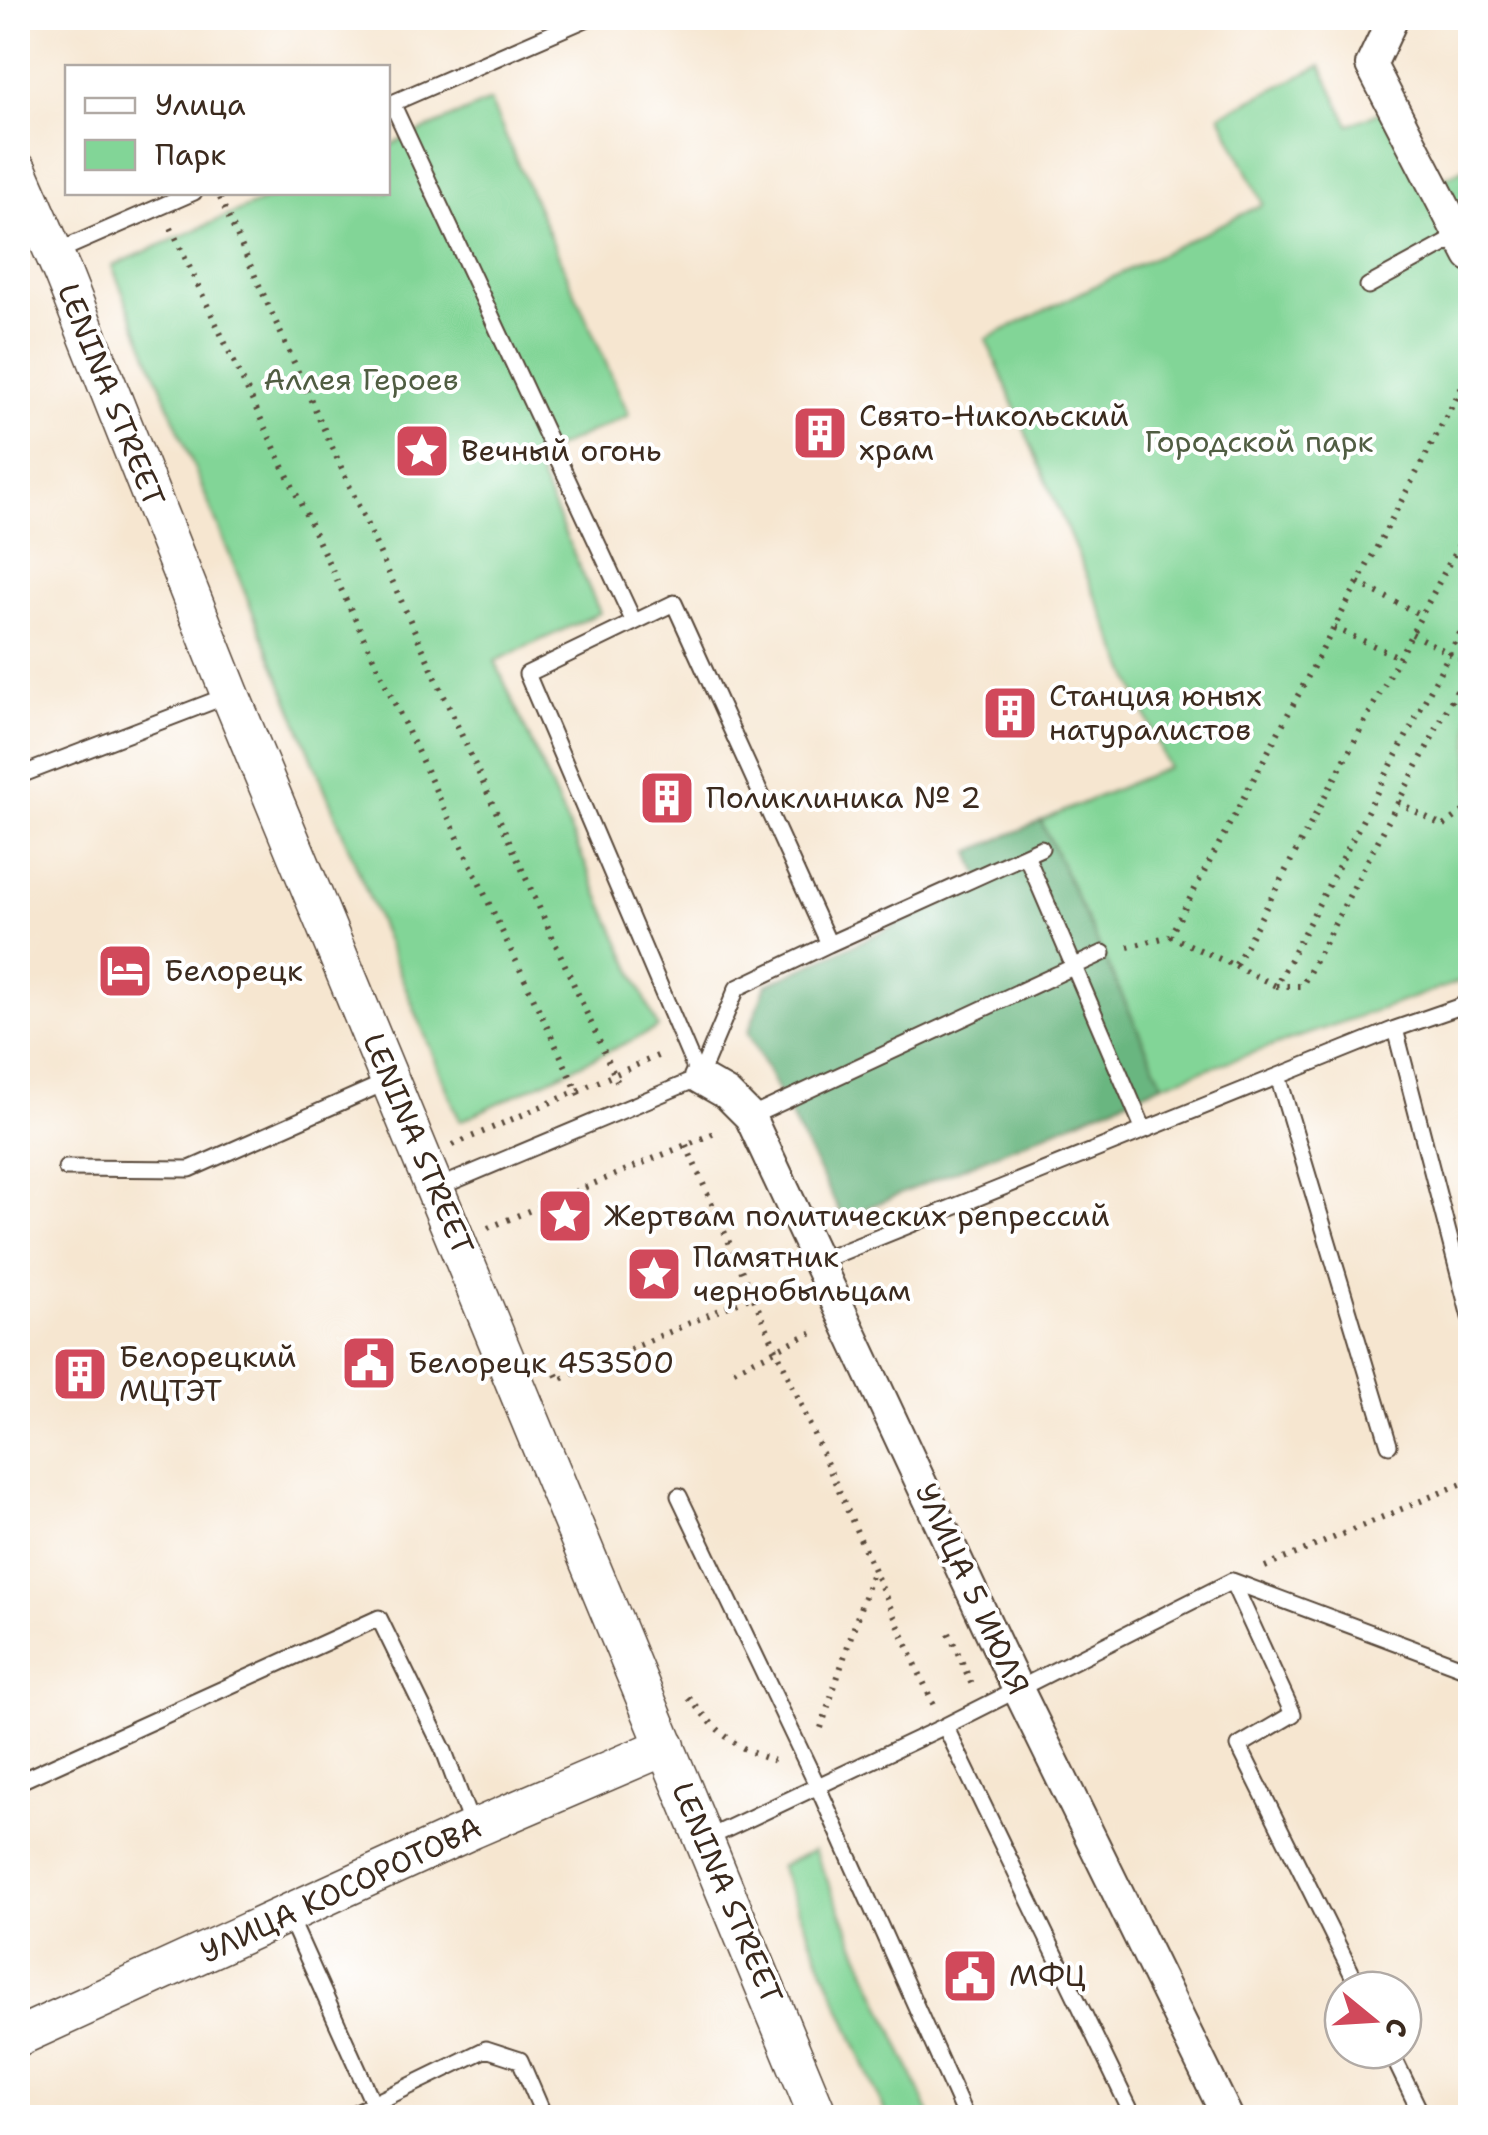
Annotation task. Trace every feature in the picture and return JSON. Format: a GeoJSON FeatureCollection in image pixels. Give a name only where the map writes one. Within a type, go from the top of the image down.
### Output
{"type":"FeatureCollection","features":[{"type":"Feature","properties":{"kind":"street"},"geometry":{"type":"LineString","coordinates":[[1393,18],[1372,65],[1467,240]]}},
{"type":"Feature","properties":{"kind":"street","name":"LENINA STREET"},"geometry":{"type":"LineString","coordinates":[[18,171],[28,221],[54,253],[230,694],[819,2118]]}},
{"type":"Feature","properties":{"kind":"street","name":"УЛИЦА 5 ИЮЛЯ"},"geometry":{"type":"LineString","coordinates":[[699,1078],[727,1094],[750,1117],[1013,1678],[1228,2118]]}},
{"type":"Feature","properties":{"kind":"street","name":"УЛИЦА КОСОРОТОВА"},"geometry":{"type":"LineString","coordinates":[[18,2037],[473,1829],[666,1746]]}},
{"type":"Feature","properties":{"kind":"lane"},"geometry":{"type":"LineString","coordinates":[[588,18],[390,104],[633,620]]}},
{"type":"Feature","properties":{"kind":"lane"},"geometry":{"type":"LineString","coordinates":[[54,253],[188,195]]}},
{"type":"Feature","properties":{"kind":"lane"},"geometry":{"type":"LineString","coordinates":[[1368,286],[1467,240]]}},
{"type":"Feature","properties":{"kind":"lane"},"geometry":{"type":"LineString","coordinates":[[699,1078],[527,674],[674,603],[830,944]]}},
{"type":"Feature","properties":{"kind":"lane"},"geometry":{"type":"LineString","coordinates":[[18,776],[230,694]]}},
{"type":"Feature","properties":{"kind":"lane"},"geometry":{"type":"LineString","coordinates":[[437,1188],[699,1078],[737,988],[1033,851],[1074,967],[1144,1130]]}},
{"type":"Feature","properties":{"kind":"lane"},"geometry":{"type":"LineString","coordinates":[[750,1117],[1103,953]]}},
{"type":"Feature","properties":{"kind":"lane"},"geometry":{"type":"LineString","coordinates":[[820,1262],[1395,1029],[1470,1004]]}},
{"type":"Feature","properties":{"kind":"lane"},"geometry":{"type":"LineString","coordinates":[[1395,1029],[1470,1317]]}},
{"type":"Feature","properties":{"kind":"lane"},"geometry":{"type":"LineString","coordinates":[[1278,1076],[1389,1445]]}},
{"type":"Feature","properties":{"kind":"lane"},"geometry":{"type":"LineString","coordinates":[[66,1168],[190,1169],[391,1080]]}},
{"type":"Feature","properties":{"kind":"lane"},"geometry":{"type":"LineString","coordinates":[[679,1496],[817,1785],[966,2118]]}},
{"type":"Feature","properties":{"kind":"lane"},"geometry":{"type":"LineString","coordinates":[[1232,1581],[1292,1714],[1239,1746],[1350,1970]]}},
{"type":"Feature","properties":{"kind":"lane"},"geometry":{"type":"LineString","coordinates":[[706,1839],[945,1726],[1013,1678],[1232,1581],[1470,1670]]}},
{"type":"Feature","properties":{"kind":"lane"},"geometry":{"type":"LineString","coordinates":[[18,1782],[379,1618],[444,1751],[473,1829]]}},
{"type":"Feature","properties":{"kind":"lane"},"geometry":{"type":"LineString","coordinates":[[945,1726],[1134,2118]]}},
{"type":"Feature","properties":{"kind":"lane"},"geometry":{"type":"LineString","coordinates":[[288,1914],[373,2103]]}},
{"type":"Feature","properties":{"kind":"lane"},"geometry":{"type":"LineString","coordinates":[[344,2118],[486,2049],[520,2060],[545,2118]]}},
{"type":"Feature","properties":{"kind":"lane"},"geometry":{"type":"LineString","coordinates":[[1400,2070],[1424,2118]]}},
{"type":"Feature","properties":{"kind":"path"},"geometry":{"type":"LineString","coordinates":[[219,195],[628,1107]]}},
{"type":"Feature","properties":{"kind":"path"},"geometry":{"type":"LineString","coordinates":[[162,207],[592,1122]]}},
{"type":"Feature","properties":{"kind":"path"},"geometry":{"type":"LineString","coordinates":[[1170,936],[1470,372]]}},
{"type":"Feature","properties":{"kind":"path"},"geometry":{"type":"LineString","coordinates":[[1235,966],[1470,524]]}},
{"type":"Feature","properties":{"kind":"path"},"geometry":{"type":"LineString","coordinates":[[1358,583],[1421,615]]}},
{"type":"Feature","properties":{"kind":"path"},"geometry":{"type":"LineString","coordinates":[[1276,986],[1470,614]]}},
{"type":"Feature","properties":{"kind":"path"},"geometry":{"type":"LineString","coordinates":[[1334,628],[1399,658]]}},
{"type":"Feature","properties":{"kind":"path"},"geometry":{"type":"LineString","coordinates":[[1103,953],[1170,936],[1276,986],[1302,986],[1470,665],[1412,634]]}},
{"type":"Feature","properties":{"kind":"path"},"geometry":{"type":"LineString","coordinates":[[1398,802],[1443,826],[1470,806]]}},
{"type":"Feature","properties":{"kind":"path"},"geometry":{"type":"LineString","coordinates":[[446,1148],[686,1044]]}},
{"type":"Feature","properties":{"kind":"path"},"geometry":{"type":"LineString","coordinates":[[459,1242],[750,1117]]}},
{"type":"Feature","properties":{"kind":"path"},"geometry":{"type":"LineString","coordinates":[[686,1145],[934,1706]]}},
{"type":"Feature","properties":{"kind":"path"},"geometry":{"type":"LineString","coordinates":[[495,1225],[502,1242]]}},
{"type":"Feature","properties":{"kind":"path"},"geometry":{"type":"LineString","coordinates":[[552,1363],[558,1380],[752,1296]]}},
{"type":"Feature","properties":{"kind":"path"},"geometry":{"type":"LineString","coordinates":[[734,1370],[845,1316]]}},
{"type":"Feature","properties":{"kind":"path"},"geometry":{"type":"LineString","coordinates":[[1232,1581],[1470,1480]]}},
{"type":"Feature","properties":{"kind":"path"},"geometry":{"type":"LineString","coordinates":[[685,1693],[736,1747],[808,1768],[874,1568]]}},
{"type":"Feature","properties":{"kind":"path"},"geometry":{"type":"LineString","coordinates":[[960,1693],[1013,1678]]}},
{"type":"Feature","properties":{"kind":"path"},"geometry":{"type":"LineString","coordinates":[[918,1714],[947,1699]]}},
{"type":"Feature","properties":{"kind":"green space","name":"Городской парк"},"geometry":{"type":"Polygon","coordinates":[[[1321,66],[1349,125],[1382,111],[1422,188],[1470,166],[1470,978],[1163,1084],[1041,821],[1168,767],[986,339],[1263,204],[1220,115],[1321,66]]]}},
{"type":"Feature","properties":{"kind":"green space","name":"Аллея Героев"},"geometry":{"type":"Polygon","coordinates":[[[490,101],[629,415],[532,459],[600,613],[495,661],[658,1028],[460,1121],[112,266],[276,195],[390,195],[390,145],[490,101]]]}},
{"type":"Feature","properties":{"kind":"green space"},"geometry":{"type":"Polygon","coordinates":[[[1041,821],[1163,1084],[843,1218],[748,1033],[766,985],[983,885],[970,852],[1041,821]]]}},
{"type":"Feature","properties":{"kind":"green space"},"geometry":{"type":"Polygon","coordinates":[[[814,1850],[931,2117],[887,2117],[780,1866],[814,1850]]]}},
{"type":"Feature","properties":{"kind":"place","name":"Свято-Никольский храм"},"geometry":{"type":"Point","coordinates":[820,433]}},
{"type":"Feature","properties":{"kind":"place","name":"Вечный огонь"},"geometry":{"type":"Point","coordinates":[422,451]}},
{"type":"Feature","properties":{"kind":"place","name":"Станция юных натуралистов"},"geometry":{"type":"Point","coordinates":[1010,713]}},
{"type":"Feature","properties":{"kind":"place","name":"Поликлиника № 2"},"geometry":{"type":"Point","coordinates":[667,798]}},
{"type":"Feature","properties":{"kind":"place","name":"Белорецк"},"geometry":{"type":"Point","coordinates":[125,971]}},
{"type":"Feature","properties":{"kind":"place","name":"Жертвам политических репрессий"},"geometry":{"type":"Point","coordinates":[565,1216]}},
{"type":"Feature","properties":{"kind":"place","name":"Памятник чернобыльцам"},"geometry":{"type":"Point","coordinates":[654,1274]}},
{"type":"Feature","properties":{"kind":"place","name":"Белорецк 453500"},"geometry":{"type":"Point","coordinates":[369,1363]}},
{"type":"Feature","properties":{"kind":"place","name":"Белорецкий МЦТЭТ"},"geometry":{"type":"Point","coordinates":[80,1374]}},
{"type":"Feature","properties":{"kind":"place","name":"МФЦ"},"geometry":{"type":"Point","coordinates":[970,1976]}}]}
